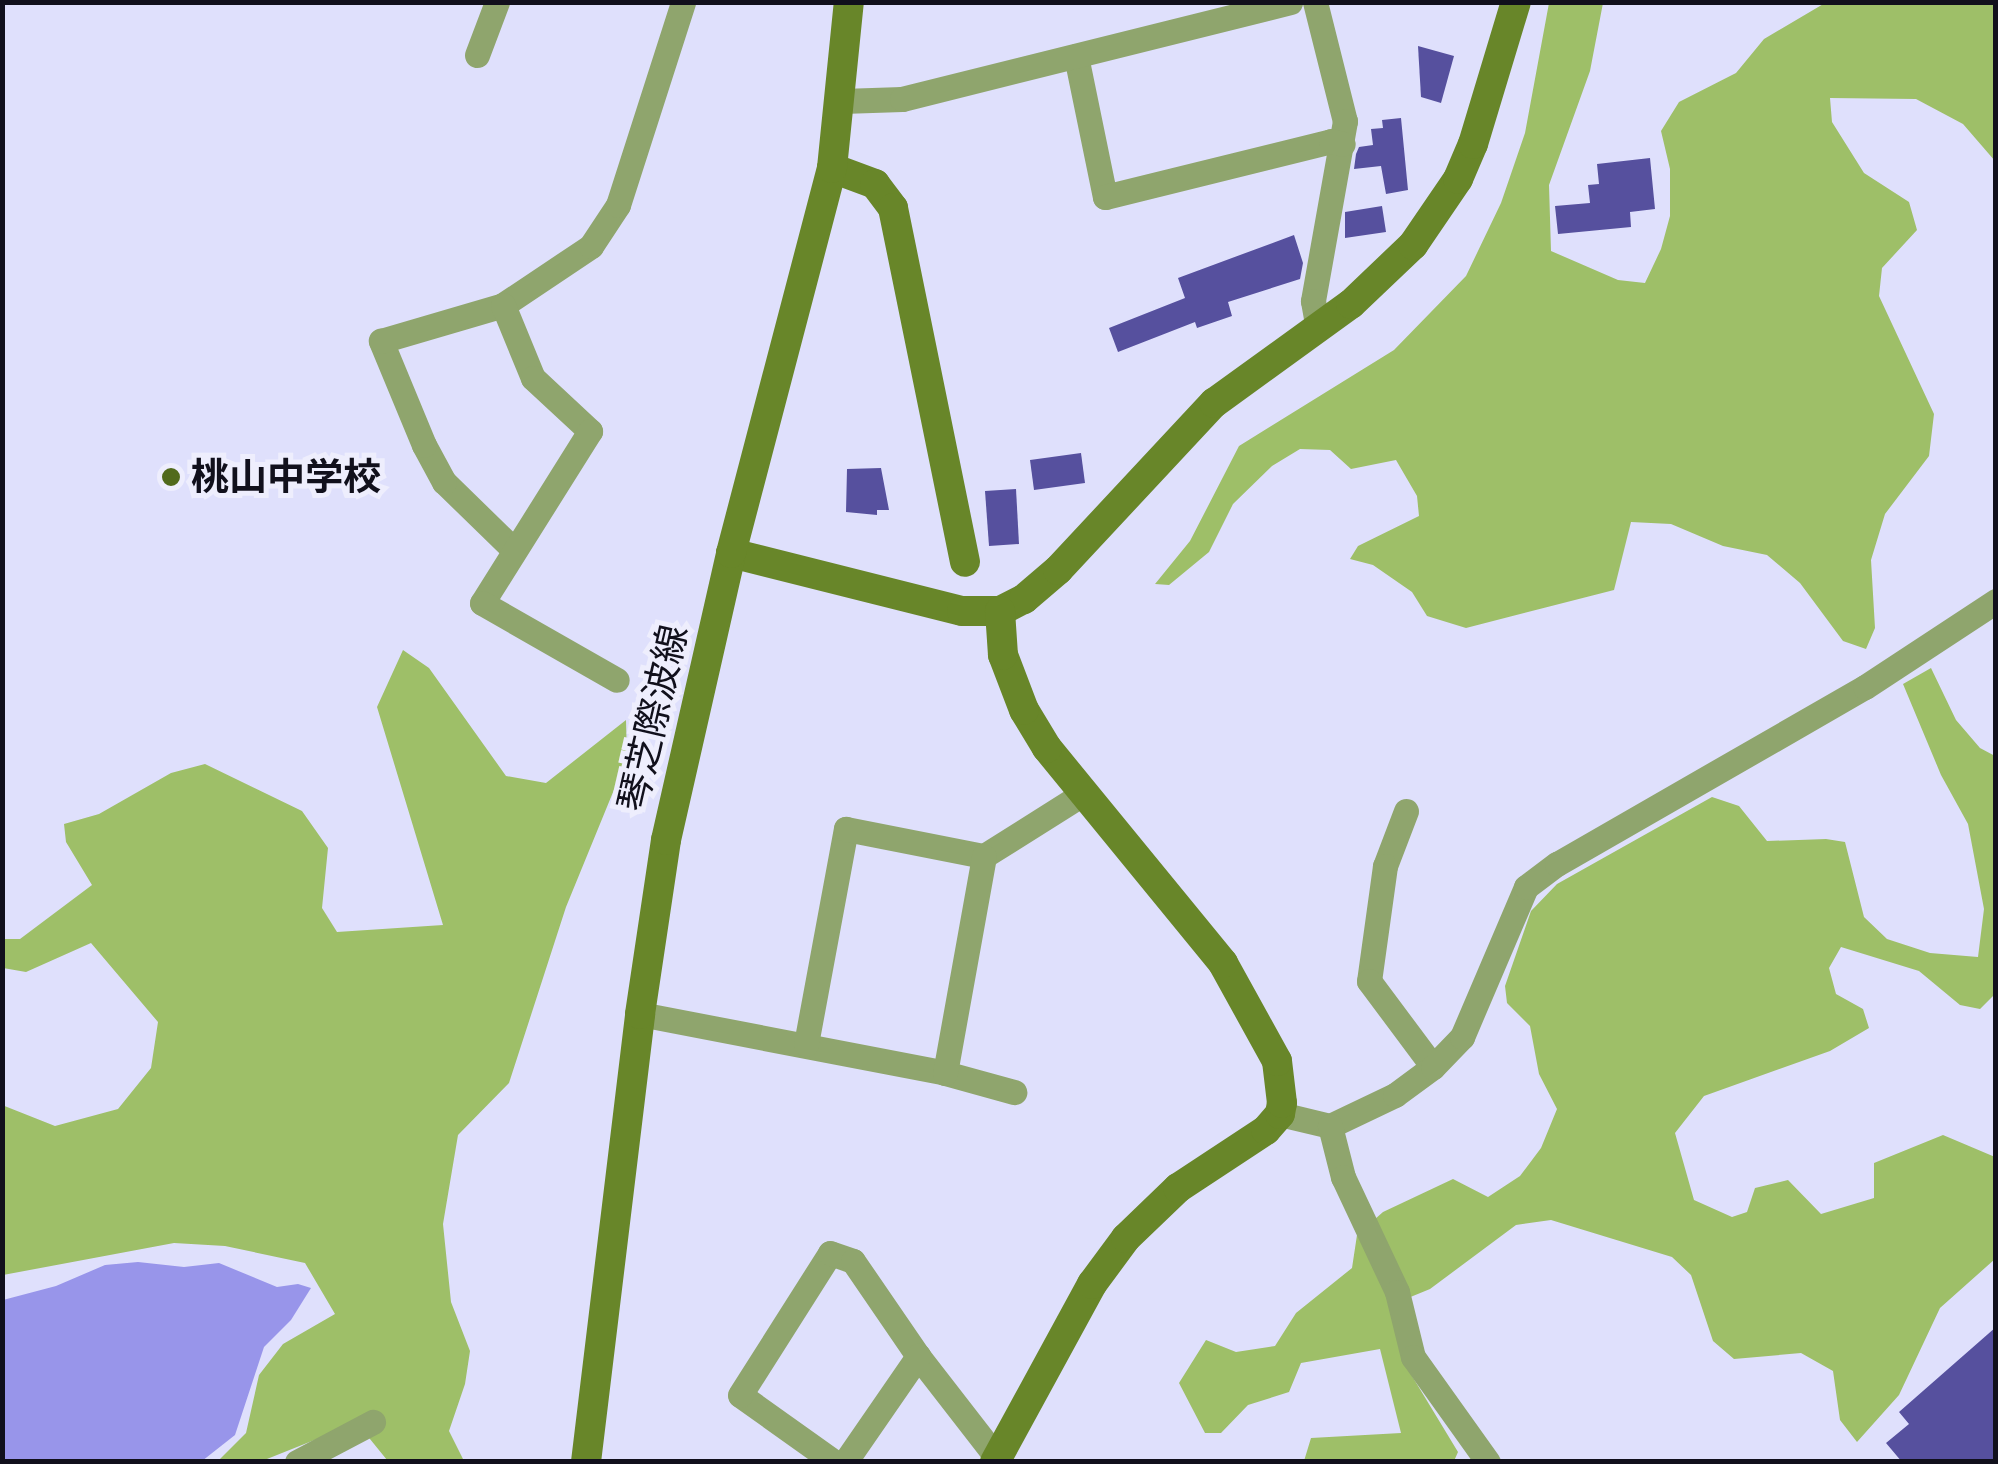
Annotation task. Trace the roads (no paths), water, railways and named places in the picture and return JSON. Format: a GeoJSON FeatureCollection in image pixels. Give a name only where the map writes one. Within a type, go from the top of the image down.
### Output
{"type":"FeatureCollection","features":[{"type":"Feature","properties":{"kind":"street"},"geometry":{"type":"LineString","coordinates":[[477,55],[497,2]]}},
{"type":"Feature","properties":{"kind":"street"},"geometry":{"type":"LineString","coordinates":[[513,549],[444,482],[380,341],[503,306],[590,246],[618,205],[683,2]]}},
{"type":"Feature","properties":{"kind":"street","name":"琴芝際波線"},"geometry":{"type":"LineString","coordinates":[[586,1462],[640,1014],[666,840],[731,553],[832,168],[842,100],[848,2]]}},
{"type":"Feature","properties":{"kind":"street"},"geometry":{"type":"LineString","coordinates":[[842,100],[902,98],[1290,2]]}},
{"type":"Feature","properties":{"kind":"street"},"geometry":{"type":"LineString","coordinates":[[1314,2],[1345,121],[1314,301],[1318,328]]}},
{"type":"Feature","properties":{"kind":"street"},"geometry":{"type":"LineString","coordinates":[[731,553],[962,611],[1000,611],[1024,599],[1058,570],[1214,403],[1379,280],[1412,245],[1458,178],[1491,92],[1516,2]]}},
{"type":"Feature","properties":{"kind":"street"},"geometry":{"type":"LineString","coordinates":[[1076,56],[1106,197],[1331,141],[1343,144]]}},
{"type":"Feature","properties":{"kind":"street"},"geometry":{"type":"LineString","coordinates":[[832,168],[875,184],[893,208],[965,562]]}},
{"type":"Feature","properties":{"kind":"street"},"geometry":{"type":"LineString","coordinates":[[503,306],[533,378],[590,431],[482,604],[617,680]]}},
{"type":"Feature","properties":{"kind":"street"},"geometry":{"type":"LineString","coordinates":[[1280,1114],[1330,1126],[1395,1095],[1433,1067],[1462,1037],[1526,887],[1558,864],[1865,687],[1996,601]]}},
{"type":"Feature","properties":{"kind":"street"},"geometry":{"type":"LineString","coordinates":[[834,1462],[740,1394],[830,1253],[853,1262],[996,1460],[1092,1284],[1126,1238],[1178,1188],[1266,1130],[1280,1114],[1278,1061],[1223,963],[1047,748],[1024,710],[1004,655],[1000,611]]}},
{"type":"Feature","properties":{"kind":"street"},"geometry":{"type":"LineString","coordinates":[[806,1044],[846,828],[984,856],[1084,792]]}},
{"type":"Feature","properties":{"kind":"street"},"geometry":{"type":"LineString","coordinates":[[1406,811],[1385,866],[1369,981],[1433,1067]]}},
{"type":"Feature","properties":{"kind":"street"},"geometry":{"type":"LineString","coordinates":[[945,1073],[984,856]]}},
{"type":"Feature","properties":{"kind":"street"},"geometry":{"type":"LineString","coordinates":[[640,1014],[806,1044],[1014,1092]]}},
{"type":"Feature","properties":{"kind":"street"},"geometry":{"type":"LineString","coordinates":[[1330,1126],[1343,1177],[1397,1292],[1412,1357],[1488,1462]]}},
{"type":"Feature","properties":{"kind":"street"},"geometry":{"type":"LineString","coordinates":[[846,1462],[918,1356]]}},
{"type":"Feature","properties":{"kind":"street"},"geometry":{"type":"LineString","coordinates":[[296,1462],[373,1422]]}},
{"type":"Feature","properties":{"kind":"place","name":"桃山中学校"},"geometry":{"type":"Point","coordinates":[171,477]}}]}
